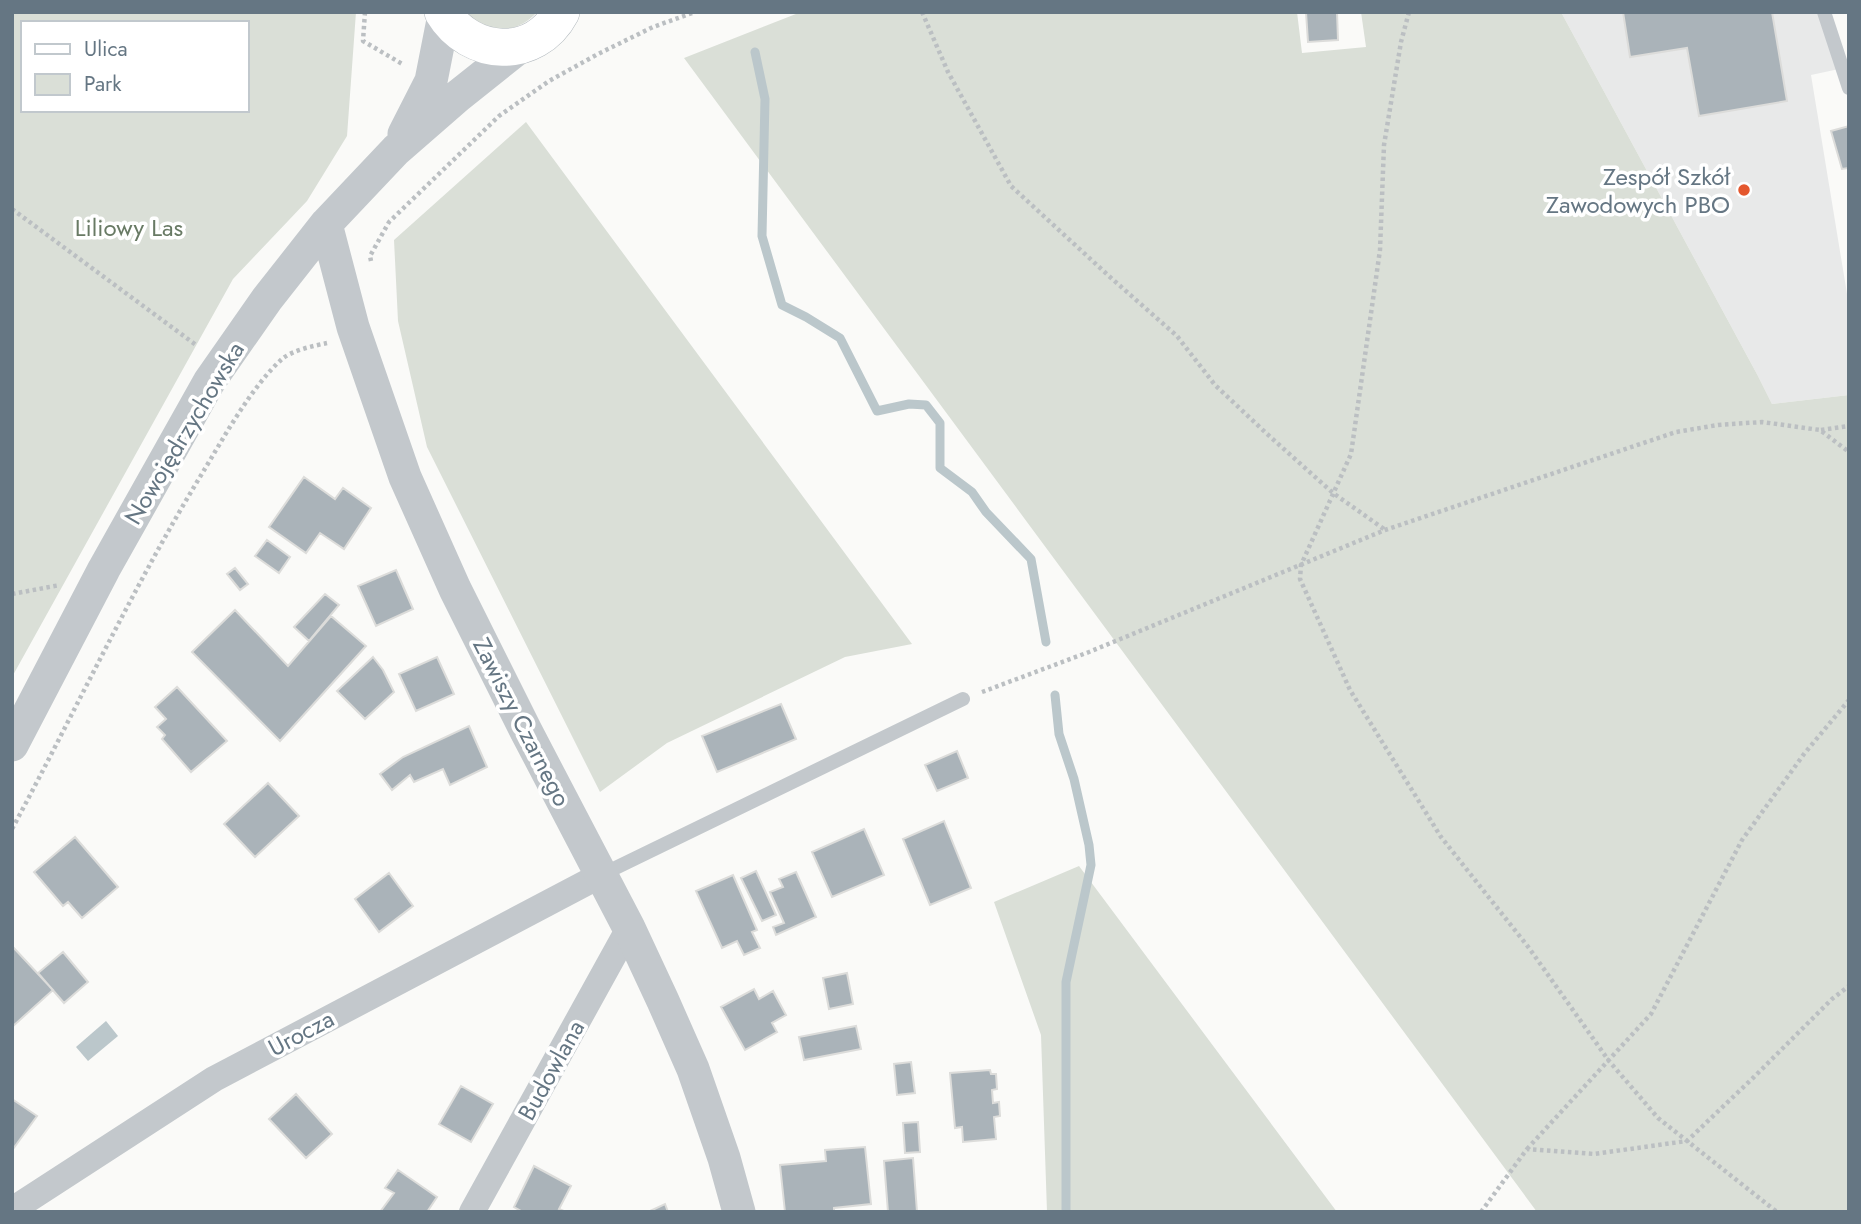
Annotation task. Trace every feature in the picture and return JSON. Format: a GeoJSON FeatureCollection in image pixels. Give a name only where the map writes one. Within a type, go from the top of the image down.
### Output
{"type":"FeatureCollection","features":[{"type":"Feature","properties":{"kind":"main road"},"geometry":{"type":"LineString","coordinates":[[443,13],[458,32],[478,43],[500,48],[522,45],[541,35],[561,12]]}},
{"type":"Feature","properties":{"kind":"street","name":"Nowojędrzychowska"},"geometry":{"type":"LineString","coordinates":[[396,150],[432,81],[443,13]]}},
{"type":"Feature","properties":{"kind":"street","name":"Nowojędrzychowska"},"geometry":{"type":"LineString","coordinates":[[12,745],[104,569],[209,382],[267,299],[326,224],[396,150],[522,45]]}},
{"type":"Feature","properties":{"kind":"street","name":"Zawiszy Czarnego"},"geometry":{"type":"LineString","coordinates":[[326,224],[354,327],[405,477],[459,596],[526,731],[629,928],[693,1069],[739,1212]]}},
{"type":"Feature","properties":{"kind":"street","name":"Urocza"},"geometry":{"type":"LineString","coordinates":[[12,1210],[214,1079],[601,874]]}},
{"type":"Feature","properties":{"kind":"street","name":"Budowlana"},"geometry":{"type":"LineString","coordinates":[[472,1212],[629,928]]}},
{"type":"Feature","properties":{"kind":"lane"},"geometry":{"type":"LineString","coordinates":[[1824,12],[1849,88]]}},
{"type":"Feature","properties":{"kind":"lane"},"geometry":{"type":"LineString","coordinates":[[601,874],[963,699]]}},
{"type":"Feature","properties":{"kind":"path"},"geometry":{"type":"LineString","coordinates":[[372,269],[370,256],[389,222],[499,116],[549,81],[598,54],[653,27],[695,12]]}},
{"type":"Feature","properties":{"kind":"path"},"geometry":{"type":"LineString","coordinates":[[922,12],[948,72],[1011,186],[1177,336],[1215,385],[1333,493],[1385,530]]}},
{"type":"Feature","properties":{"kind":"path"},"geometry":{"type":"LineString","coordinates":[[1409,12],[1401,42],[1384,145],[1380,250],[1351,454],[1301,565],[1300,579],[1350,690],[1441,837],[1529,948],[1608,1061],[1658,1118],[1777,1212]]}},
{"type":"Feature","properties":{"kind":"path"},"geometry":{"type":"LineString","coordinates":[[12,209],[222,365]]}},
{"type":"Feature","properties":{"kind":"path"},"geometry":{"type":"LineString","coordinates":[[12,828],[177,515],[263,378],[285,357],[333,342]]}},
{"type":"Feature","properties":{"kind":"path"},"geometry":{"type":"LineString","coordinates":[[963,699],[1089,652],[1385,530],[1676,432],[1718,425],[1762,422],[1821,430],[1849,426]]}},
{"type":"Feature","properties":{"kind":"path"},"geometry":{"type":"LineString","coordinates":[[1821,430],[1849,452]]}},
{"type":"Feature","properties":{"kind":"path"},"geometry":{"type":"LineString","coordinates":[[1481,1212],[1527,1149],[1651,1014],[1742,840],[1804,754],[1849,699]]}},
{"type":"Feature","properties":{"kind":"path"},"geometry":{"type":"LineString","coordinates":[[1527,1149],[1594,1154],[1687,1141],[1832,999],[1849,986]]}},
{"type":"Feature","properties":{"kind":"shaded area","name":"Zespół Szkół Zawodowych PBO"},"geometry":{"type":"Polygon","coordinates":[[[1561,12],[1830,12],[1839,69],[1811,75],[1849,306],[1849,395],[1772,404],[1561,12]]]}},
{"type":"Feature","properties":{"kind":"shaded area"},"geometry":{"type":"Polygon","coordinates":[[[106,1021],[118,1036],[88,1061],[76,1047],[106,1021]]]}},
{"type":"Feature","properties":{"kind":"green space","name":"Liliowy Las"},"geometry":{"type":"Polygon","coordinates":[[[12,12],[356,12],[347,136],[307,201],[233,279],[12,677],[12,12]]]}},
{"type":"Feature","properties":{"kind":"green space"},"geometry":{"type":"Polygon","coordinates":[[[464,12],[537,12],[519,25],[500,29],[482,24],[464,12]]]}},
{"type":"Feature","properties":{"kind":"green space"},"geometry":{"type":"Polygon","coordinates":[[[801,12],[1297,12],[1302,53],[1366,47],[1361,12],[1561,12],[1772,404],[1849,395],[1849,1212],[1537,1212],[684,58],[801,12]]]}},
{"type":"Feature","properties":{"kind":"green space"},"geometry":{"type":"Polygon","coordinates":[[[526,122],[912,644],[845,657],[667,743],[600,792],[427,447],[398,321],[394,240],[526,122]]]}},
{"type":"Feature","properties":{"kind":"green space"},"geometry":{"type":"Polygon","coordinates":[[[1079,866],[1337,1212],[1047,1212],[1041,1035],[994,902],[1079,866]]]}},
{"type":"Feature","properties":{"kind":"building"},"geometry":{"type":"Polygon","coordinates":[[[1306,12],[1337,12],[1338,40],[1308,42],[1306,12]]]}},
{"type":"Feature","properties":{"kind":"building"},"geometry":{"type":"Polygon","coordinates":[[[1623,12],[1772,12],[1787,101],[1699,116],[1687,48],[1630,57],[1623,12]]]}},
{"type":"Feature","properties":{"kind":"building"},"geometry":{"type":"Polygon","coordinates":[[[1849,126],[1849,168],[1842,169],[1831,131],[1849,126]]]}},
{"type":"Feature","properties":{"kind":"building"},"geometry":{"type":"Polygon","coordinates":[[[304,477],[335,499],[343,488],[371,508],[344,549],[320,533],[306,553],[269,527],[304,477]]]}},
{"type":"Feature","properties":{"kind":"building"},"geometry":{"type":"Polygon","coordinates":[[[267,540],[290,557],[279,573],[255,556],[267,540]]]}},
{"type":"Feature","properties":{"kind":"building"},"geometry":{"type":"Polygon","coordinates":[[[235,568],[248,584],[240,590],[227,574],[235,568]]]}},
{"type":"Feature","properties":{"kind":"building"},"geometry":{"type":"Polygon","coordinates":[[[396,570],[413,609],[376,626],[358,586],[396,570]]]}},
{"type":"Feature","properties":{"kind":"building"},"geometry":{"type":"Polygon","coordinates":[[[325,594],[339,605],[309,641],[294,627],[325,594]]]}},
{"type":"Feature","properties":{"kind":"building"},"geometry":{"type":"Polygon","coordinates":[[[235,610],[288,666],[331,616],[366,646],[280,741],[192,652],[235,610]]]}},
{"type":"Feature","properties":{"kind":"building"},"geometry":{"type":"Polygon","coordinates":[[[373,657],[394,692],[365,719],[337,691],[373,657]]]}},
{"type":"Feature","properties":{"kind":"building"},"geometry":{"type":"Polygon","coordinates":[[[437,657],[454,694],[416,711],[399,674],[437,657]]]}},
{"type":"Feature","properties":{"kind":"building"},"geometry":{"type":"Polygon","coordinates":[[[177,687],[227,741],[191,772],[162,739],[165,735],[157,727],[166,719],[155,707],[177,687]]]}},
{"type":"Feature","properties":{"kind":"building"},"geometry":{"type":"Polygon","coordinates":[[[781,704],[796,739],[717,772],[702,736],[781,704]]]}},
{"type":"Feature","properties":{"kind":"building"},"geometry":{"type":"Polygon","coordinates":[[[469,726],[487,767],[450,785],[443,769],[414,782],[410,775],[392,790],[380,774],[403,757],[469,726]]]}},
{"type":"Feature","properties":{"kind":"building"},"geometry":{"type":"Polygon","coordinates":[[[957,751],[968,778],[937,791],[925,765],[957,751]]]}},
{"type":"Feature","properties":{"kind":"building"},"geometry":{"type":"Polygon","coordinates":[[[268,783],[299,816],[255,857],[224,824],[268,783]]]}},
{"type":"Feature","properties":{"kind":"building"},"geometry":{"type":"Polygon","coordinates":[[[944,821],[971,888],[930,905],[903,839],[944,821]]]}},
{"type":"Feature","properties":{"kind":"building"},"geometry":{"type":"Polygon","coordinates":[[[864,829],[884,875],[832,897],[812,852],[864,829]]]}},
{"type":"Feature","properties":{"kind":"building"},"geometry":{"type":"Polygon","coordinates":[[[75,837],[118,887],[82,918],[68,902],[63,906],[34,872],[75,837]]]}},
{"type":"Feature","properties":{"kind":"building"},"geometry":{"type":"Polygon","coordinates":[[[756,871],[776,915],[762,921],[741,878],[756,871]]]}},
{"type":"Feature","properties":{"kind":"building"},"geometry":{"type":"Polygon","coordinates":[[[796,872],[816,917],[776,935],[773,927],[784,923],[770,892],[783,887],[779,879],[796,872]]]}},
{"type":"Feature","properties":{"kind":"building"},"geometry":{"type":"Polygon","coordinates":[[[389,873],[413,906],[379,932],[355,899],[389,873]]]}},
{"type":"Feature","properties":{"kind":"building"},"geometry":{"type":"Polygon","coordinates":[[[733,875],[757,930],[752,932],[760,948],[744,955],[737,941],[722,948],[696,891],[733,875]]]}},
{"type":"Feature","properties":{"kind":"building"},"geometry":{"type":"Polygon","coordinates":[[[12,946],[53,990],[12,1027],[12,946]]]}},
{"type":"Feature","properties":{"kind":"building"},"geometry":{"type":"Polygon","coordinates":[[[63,952],[88,982],[64,1003],[38,973],[63,952]]]}},
{"type":"Feature","properties":{"kind":"building"},"geometry":{"type":"Polygon","coordinates":[[[847,973],[853,1004],[829,1009],[823,978],[847,973]]]}},
{"type":"Feature","properties":{"kind":"building"},"geometry":{"type":"Polygon","coordinates":[[[754,989],[759,999],[773,991],[786,1015],[772,1023],[777,1032],[745,1050],[721,1007],[754,989]]]}},
{"type":"Feature","properties":{"kind":"building"},"geometry":{"type":"Polygon","coordinates":[[[856,1026],[861,1049],[804,1060],[799,1037],[856,1026]]]}},
{"type":"Feature","properties":{"kind":"building"},"geometry":{"type":"Polygon","coordinates":[[[911,1062],[915,1093],[897,1095],[894,1064],[911,1062]]]}},
{"type":"Feature","properties":{"kind":"building"},"geometry":{"type":"Polygon","coordinates":[[[990,1070],[991,1074],[996,1074],[997,1089],[992,1090],[993,1103],[999,1102],[1000,1116],[994,1117],[996,1139],[963,1142],[962,1127],[955,1128],[950,1073],[990,1070]]]}},
{"type":"Feature","properties":{"kind":"building"},"geometry":{"type":"Polygon","coordinates":[[[461,1086],[493,1104],[471,1142],[439,1124],[461,1086]]]}},
{"type":"Feature","properties":{"kind":"building"},"geometry":{"type":"Polygon","coordinates":[[[296,1094],[332,1134],[306,1158],[269,1119],[296,1094]]]}},
{"type":"Feature","properties":{"kind":"building"},"geometry":{"type":"Polygon","coordinates":[[[12,1099],[37,1116],[13,1149],[12,1149],[12,1099]]]}},
{"type":"Feature","properties":{"kind":"building"},"geometry":{"type":"Polygon","coordinates":[[[918,1122],[920,1152],[905,1153],[903,1123],[918,1122]]]}},
{"type":"Feature","properties":{"kind":"building"},"geometry":{"type":"Polygon","coordinates":[[[865,1147],[871,1204],[834,1208],[834,1212],[785,1212],[780,1165],[826,1161],[825,1150],[865,1147]]]}},
{"type":"Feature","properties":{"kind":"building"},"geometry":{"type":"Polygon","coordinates":[[[913,1158],[917,1212],[888,1212],[884,1161],[913,1158]]]}},
{"type":"Feature","properties":{"kind":"building"},"geometry":{"type":"Polygon","coordinates":[[[534,1166],[571,1186],[559,1209],[566,1212],[523,1212],[514,1207],[534,1166]]]}},
{"type":"Feature","properties":{"kind":"building"},"geometry":{"type":"Polygon","coordinates":[[[398,1170],[437,1197],[427,1212],[380,1212],[394,1193],[385,1188],[398,1170]]]}},
{"type":"Feature","properties":{"kind":"building"},"geometry":{"type":"Polygon","coordinates":[[[665,1204],[668,1212],[648,1212],[665,1204]]]}},
{"type":"Feature","properties":{"kind":"waterway"},"geometry":{"type":"LineString","coordinates":[[755,52],[765,99],[762,236],[782,305],[840,338],[877,411],[909,404],[926,405],[940,423],[940,468],[972,492],[986,512],[1031,559],[1046,642]]}},
{"type":"Feature","properties":{"kind":"waterway"},"geometry":{"type":"LineString","coordinates":[[1055,695],[1059,734],[1074,779],[1091,865],[1066,982],[1066,1212]]}},
{"type":"Feature","properties":{"kind":"place","name":"Zespół Szkół Zawodowych PBO"},"geometry":{"type":"Point","coordinates":[1744,190]}}]}
